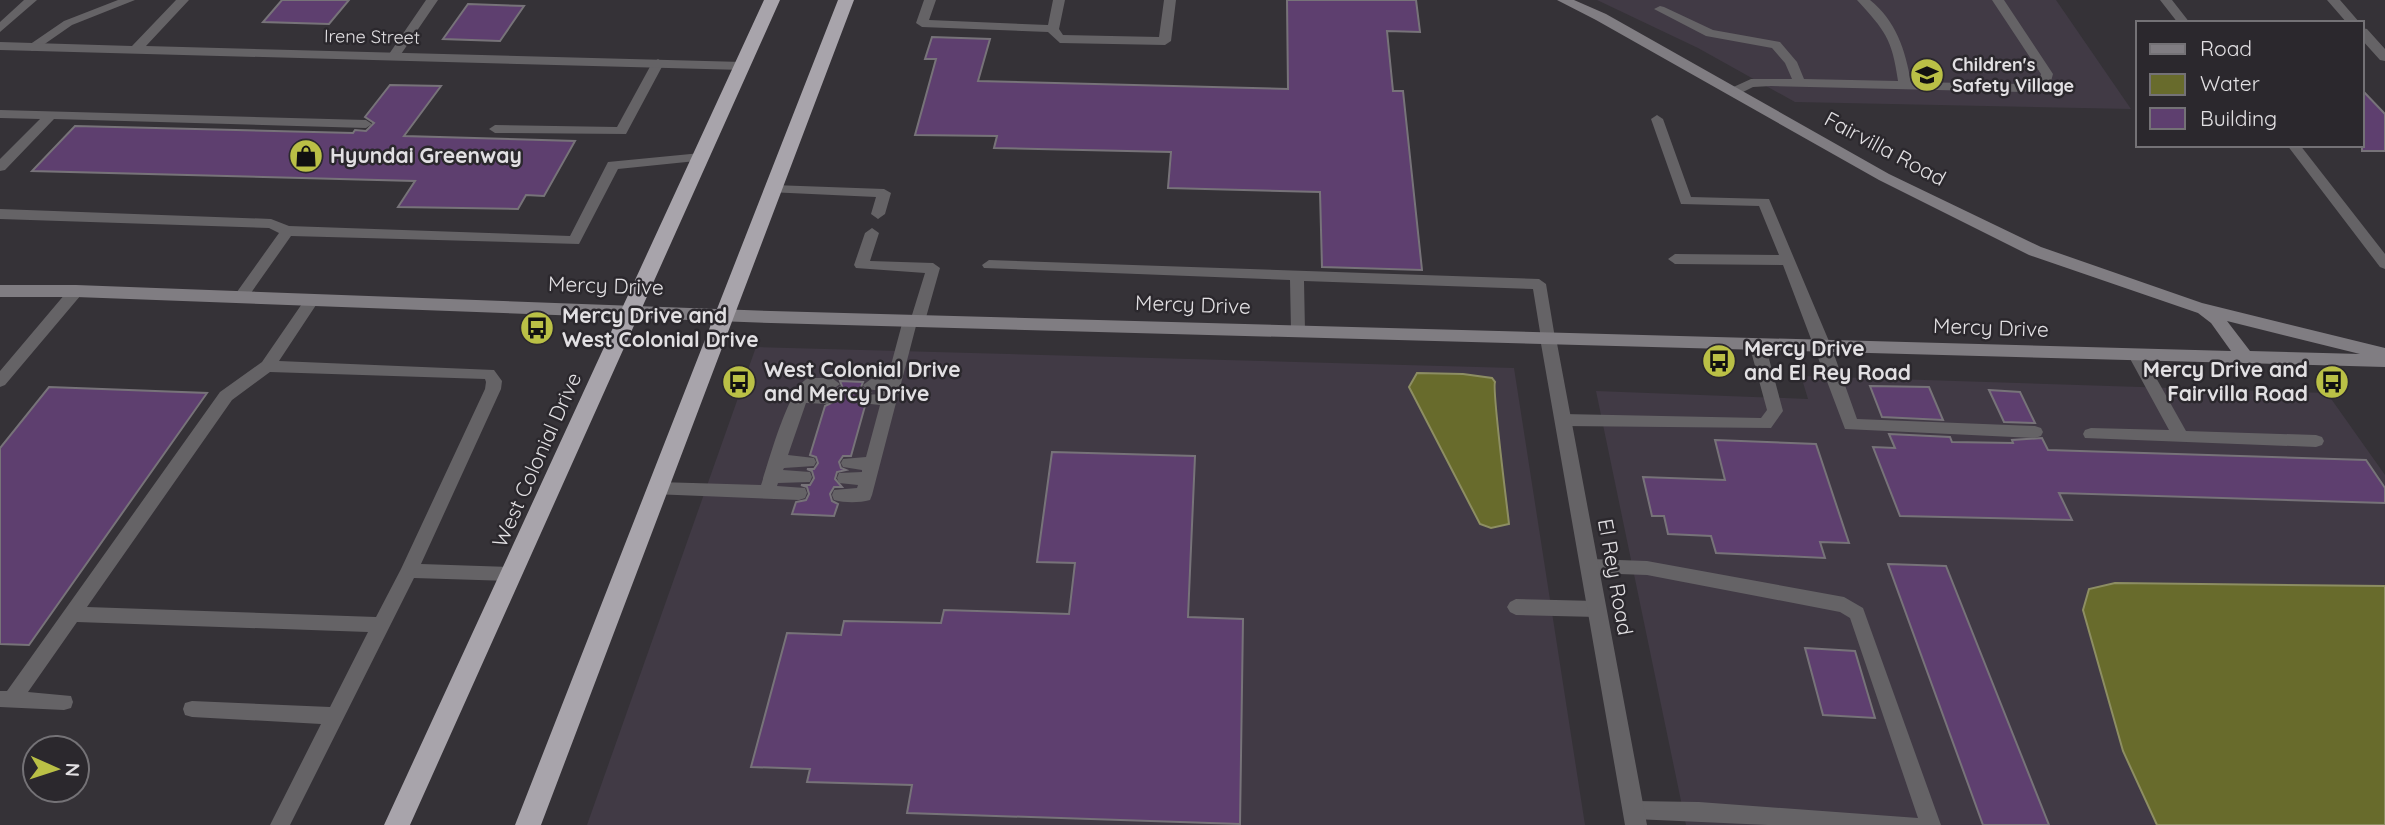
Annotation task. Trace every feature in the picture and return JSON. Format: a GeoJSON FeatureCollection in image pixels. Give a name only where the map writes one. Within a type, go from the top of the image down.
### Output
{"type":"FeatureCollection","features":[{"type":"Feature","properties":{"kind":"highway","name":"West Colonial Drive"},"geometry":{"type":"LineString","coordinates":[[397,825],[772,0]]}},
{"type":"Feature","properties":{"kind":"highway"},"geometry":{"type":"LineString","coordinates":[[528,825],[846,0]]}},
{"type":"Feature","properties":{"kind":"street"},"geometry":{"type":"LineString","coordinates":[[135,50],[183,0]]}},
{"type":"Feature","properties":{"kind":"street","name":"Fairvilla Road"},"geometry":{"type":"LineString","coordinates":[[1563,0],[1601,17],[1884,177],[2035,251],[2199,308],[2385,354]]}},
{"type":"Feature","properties":{"kind":"street"},"geometry":{"type":"LineString","coordinates":[[2333,0],[2352,21]]}},
{"type":"Feature","properties":{"kind":"street"},"geometry":{"type":"LineString","coordinates":[[2364,34],[2385,57]]}},
{"type":"Feature","properties":{"kind":"street","name":"Irene Street"},"geometry":{"type":"LineString","coordinates":[[0,46],[743,65]]}},
{"type":"Feature","properties":{"kind":"street","name":"Mercy Drive"},"geometry":{"type":"LineString","coordinates":[[0,291],[76,291],[914,320],[2385,361]]}},
{"type":"Feature","properties":{"kind":"street","name":"Fairvilla Road"},"geometry":{"type":"LineString","coordinates":[[2199,308],[2217,319],[2246,358]]}},
{"type":"Feature","properties":{"kind":"street","name":"El Rey Road"},"geometry":{"type":"LineString","coordinates":[[1548,338],[1635,818]]}},
{"type":"Feature","properties":{"kind":"lane"},"geometry":{"type":"LineString","coordinates":[[0,27],[31,0]]}},
{"type":"Feature","properties":{"kind":"lane"},"geometry":{"type":"LineString","coordinates":[[32,47],[68,23],[129,0]]}},
{"type":"Feature","properties":{"kind":"lane"},"geometry":{"type":"LineString","coordinates":[[393,57],[432,0]]}},
{"type":"Feature","properties":{"kind":"lane"},"geometry":{"type":"LineString","coordinates":[[930,0],[922,23],[1053,29]]}},
{"type":"Feature","properties":{"kind":"lane"},"geometry":{"type":"LineString","coordinates":[[1059,0],[1053,29],[1060,39],[1165,41],[1170,0]]}},
{"type":"Feature","properties":{"kind":"lane"},"geometry":{"type":"LineString","coordinates":[[1864,0],[1887,22],[1899,48],[1905,85]]}},
{"type":"Feature","properties":{"kind":"lane"},"geometry":{"type":"LineString","coordinates":[[1733,92],[1751,83],[2022,88],[2044,85],[2047,74],[1998,0]]}},
{"type":"Feature","properties":{"kind":"lane"},"geometry":{"type":"LineString","coordinates":[[2166,0],[2182,21]]}},
{"type":"Feature","properties":{"kind":"lane"},"geometry":{"type":"LineString","coordinates":[[1660,9],[1710,33],[1776,45],[1791,62],[1799,82]]}},
{"type":"Feature","properties":{"kind":"lane"},"geometry":{"type":"LineString","coordinates":[[495,129],[621,131],[658,64]]}},
{"type":"Feature","properties":{"kind":"lane"},"geometry":{"type":"LineString","coordinates":[[0,114],[366,124]]}},
{"type":"Feature","properties":{"kind":"lane"},"geometry":{"type":"LineString","coordinates":[[0,167],[51,115]]}},
{"type":"Feature","properties":{"kind":"lane"},"geometry":{"type":"LineString","coordinates":[[1657,119],[1686,201],[1764,202],[1823,346],[1851,425],[2035,432]]}},
{"type":"Feature","properties":{"kind":"lane"},"geometry":{"type":"LineString","coordinates":[[2295,147],[2385,264]]}},
{"type":"Feature","properties":{"kind":"lane"},"geometry":{"type":"LineString","coordinates":[[0,214],[271,224],[287,231],[574,241],[613,165],[701,157]]}},
{"type":"Feature","properties":{"kind":"lane"},"geometry":{"type":"LineString","coordinates":[[773,189],[884,193],[878,214]]}},
{"type":"Feature","properties":{"kind":"lane"},"geometry":{"type":"LineString","coordinates":[[241,296],[287,231]]}},
{"type":"Feature","properties":{"kind":"lane"},"geometry":{"type":"LineString","coordinates":[[844,479],[870,471],[891,393],[933,268],[862,265],[872,233]]}},
{"type":"Feature","properties":{"kind":"lane"},"geometry":{"type":"LineString","coordinates":[[1675,259],[1788,260]]}},
{"type":"Feature","properties":{"kind":"lane"},"geometry":{"type":"LineString","coordinates":[[989,265],[1539,284],[1548,338]]}},
{"type":"Feature","properties":{"kind":"lane"},"geometry":{"type":"LineString","coordinates":[[1297,275],[1297,331]]}},
{"type":"Feature","properties":{"kind":"lane"},"geometry":{"type":"LineString","coordinates":[[0,381],[76,291]]}},
{"type":"Feature","properties":{"kind":"lane"},"geometry":{"type":"LineString","coordinates":[[6,699],[72,614],[226,396],[267,366],[313,299]]}},
{"type":"Feature","properties":{"kind":"lane"},"geometry":{"type":"LineString","coordinates":[[1563,420],[1765,424],[1775,411],[1757,344]]}},
{"type":"Feature","properties":{"kind":"lane"},"geometry":{"type":"LineString","coordinates":[[2136,355],[2181,437]]}},
{"type":"Feature","properties":{"kind":"lane"},"geometry":{"type":"LineString","coordinates":[[0,366],[16,362]]}},
{"type":"Feature","properties":{"kind":"lane"},"geometry":{"type":"LineString","coordinates":[[267,366],[489,374],[494,381],[493,389],[409,571],[279,825]]}},
{"type":"Feature","properties":{"kind":"lane"},"geometry":{"type":"LineString","coordinates":[[772,477],[800,397],[809,384],[830,391]]}},
{"type":"Feature","properties":{"kind":"lane"},"geometry":{"type":"LineString","coordinates":[[869,392],[891,393]]}},
{"type":"Feature","properties":{"kind":"lane"},"geometry":{"type":"LineString","coordinates":[[2091,434],[2316,441]]}},
{"type":"Feature","properties":{"kind":"lane"},"geometry":{"type":"LineString","coordinates":[[658,489],[772,477],[804,477],[772,477]]}},
{"type":"Feature","properties":{"kind":"lane"},"geometry":{"type":"LineString","coordinates":[[1590,566],[1647,568],[1844,605],[1857,613],[1931,825]]}},
{"type":"Feature","properties":{"kind":"lane"},"geometry":{"type":"LineString","coordinates":[[409,571],[512,574]]}},
{"type":"Feature","properties":{"kind":"lane"},"geometry":{"type":"LineString","coordinates":[[1516,607],[1597,609]]}},
{"type":"Feature","properties":{"kind":"lane"},"geometry":{"type":"LineString","coordinates":[[72,614],[381,625]]}},
{"type":"Feature","properties":{"kind":"lane"},"geometry":{"type":"LineString","coordinates":[[6,699],[64,702]]}},
{"type":"Feature","properties":{"kind":"lane"},"geometry":{"type":"LineString","coordinates":[[192,709],[335,716]]}},
{"type":"Feature","properties":{"kind":"lane"},"geometry":{"type":"LineString","coordinates":[[1635,818],[1699,811],[1913,825]]}},
{"type":"Feature","properties":{"kind":"shaded area","name":"Children's Safety Village"},"geometry":{"type":"Polygon","coordinates":[[[1597,0],[2056,0],[2131,109],[1795,102],[1698,48],[1597,0]]]}},
{"type":"Feature","properties":{"kind":"shaded area"},"geometry":{"type":"Polygon","coordinates":[[[756,347],[1514,368],[1585,825],[587,825],[756,347]]]}},
{"type":"Feature","properties":{"kind":"shaded area"},"geometry":{"type":"Polygon","coordinates":[[[1801,376],[2327,393],[2385,475],[2385,825],[1686,825],[1596,391],[1808,399],[1801,376]]]}},
{"type":"Feature","properties":{"kind":"water"},"geometry":{"type":"Polygon","coordinates":[[[1417,373],[1463,374],[1492,378],[1495,382],[1509,524],[1491,528],[1480,524],[1409,387],[1417,373]]]}},
{"type":"Feature","properties":{"kind":"water"},"geometry":{"type":"Polygon","coordinates":[[[2115,583],[2385,586],[2385,825],[2157,825],[2123,751],[2083,610],[2089,589],[2115,583]]]}},
{"type":"Feature","properties":{"kind":"building"},"geometry":{"type":"Polygon","coordinates":[[[282,0],[349,0],[329,24],[263,22],[282,0]]]}},
{"type":"Feature","properties":{"kind":"building"},"geometry":{"type":"Polygon","coordinates":[[[1287,0],[1416,0],[1420,32],[1387,31],[1393,91],[1403,91],[1422,270],[1322,267],[1320,192],[1168,188],[1171,152],[994,148],[997,136],[915,135],[936,59],[925,59],[932,37],[990,39],[978,81],[1288,89],[1287,0]]]}},
{"type":"Feature","properties":{"kind":"building"},"geometry":{"type":"Polygon","coordinates":[[[468,4],[524,6],[500,41],[443,39],[468,4]]]}},
{"type":"Feature","properties":{"kind":"building","name":"Hyundai Greenway"},"geometry":{"type":"Polygon","coordinates":[[[390,85],[441,86],[404,136],[575,141],[544,196],[526,195],[518,209],[398,207],[415,181],[32,171],[75,126],[353,133],[355,130],[366,131],[374,123],[365,117],[390,85]]]}},
{"type":"Feature","properties":{"kind":"building"},"geometry":{"type":"Polygon","coordinates":[[[2364,92],[2385,114],[2385,151],[2362,151],[2364,92]]]}},
{"type":"Feature","properties":{"kind":"building"},"geometry":{"type":"Polygon","coordinates":[[[840,381],[863,382],[861,387],[869,392],[861,392],[857,398],[859,404],[865,406],[851,456],[843,456],[839,462],[841,468],[846,470],[837,472],[835,479],[842,487],[834,487],[830,494],[832,501],[838,504],[834,516],[792,514],[796,502],[806,500],[809,494],[807,487],[801,485],[810,485],[814,478],[812,471],[807,469],[814,469],[818,463],[816,457],[810,455],[825,406],[839,399],[834,391],[842,386],[840,381]]]}},
{"type":"Feature","properties":{"kind":"building"},"geometry":{"type":"Polygon","coordinates":[[[1870,386],[1929,387],[1943,420],[1882,417],[1870,386]]]}},
{"type":"Feature","properties":{"kind":"building"},"geometry":{"type":"Polygon","coordinates":[[[49,387],[207,393],[29,645],[0,644],[0,448],[49,387]]]}},
{"type":"Feature","properties":{"kind":"building"},"geometry":{"type":"Polygon","coordinates":[[[1989,390],[2020,392],[2035,423],[2004,422],[1989,390]]]}},
{"type":"Feature","properties":{"kind":"building"},"geometry":{"type":"Polygon","coordinates":[[[1889,434],[1950,437],[1952,442],[2013,443],[2012,440],[2042,438],[2048,450],[2366,460],[2385,488],[2385,503],[2059,493],[2072,520],[1900,516],[1873,447],[1895,448],[1889,434]]]}},
{"type":"Feature","properties":{"kind":"building"},"geometry":{"type":"Polygon","coordinates":[[[1715,440],[1816,444],[1849,543],[1820,542],[1825,558],[1716,553],[1711,536],[1668,534],[1664,516],[1652,516],[1643,477],[1725,480],[1715,440]]]}},
{"type":"Feature","properties":{"kind":"building"},"geometry":{"type":"Polygon","coordinates":[[[1052,452],[1195,456],[1188,617],[1243,619],[1240,824],[907,813],[912,785],[807,782],[810,769],[751,767],[787,633],[841,635],[844,621],[941,623],[944,610],[1069,614],[1075,563],[1037,562],[1052,452]]]}},
{"type":"Feature","properties":{"kind":"building"},"geometry":{"type":"Polygon","coordinates":[[[1888,564],[1946,566],[2049,825],[1983,825],[1888,564]]]}},
{"type":"Feature","properties":{"kind":"building"},"geometry":{"type":"Polygon","coordinates":[[[1805,648],[1855,651],[1875,718],[1823,715],[1805,648]]]}},
{"type":"Feature","properties":{"kind":"place","name":"Children's Safety Village"},"geometry":{"type":"Point","coordinates":[1927,75]}},
{"type":"Feature","properties":{"kind":"place","name":"Hyundai Greenway"},"geometry":{"type":"Point","coordinates":[306,156]}},
{"type":"Feature","properties":{"kind":"place","name":"Mercy Drive and West Colonial Drive"},"geometry":{"type":"Point","coordinates":[537,328]}},
{"type":"Feature","properties":{"kind":"place","name":"Mercy Drive and El Rey Road"},"geometry":{"type":"Point","coordinates":[1719,361]}},
{"type":"Feature","properties":{"kind":"place","name":"West Colonial Drive and Mercy Drive"},"geometry":{"type":"Point","coordinates":[739,382]}},
{"type":"Feature","properties":{"kind":"place","name":"Mercy Drive and Fairvilla Road"},"geometry":{"type":"Point","coordinates":[2332,382]}}]}
